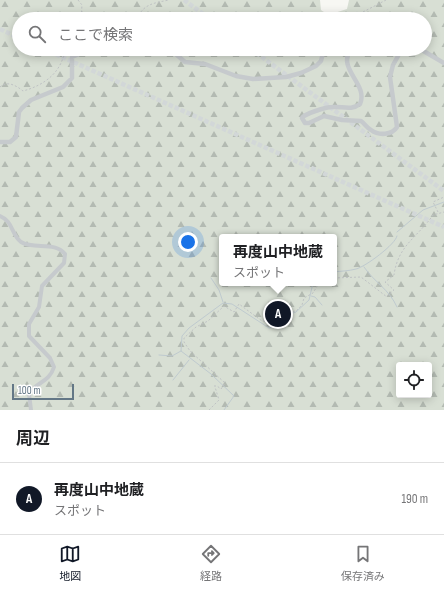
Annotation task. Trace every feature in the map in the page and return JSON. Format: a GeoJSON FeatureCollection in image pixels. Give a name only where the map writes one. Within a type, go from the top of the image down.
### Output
{"type":"FeatureCollection","features":[{"type":"Feature","properties":{"kind":"street"},"geometry":{"type":"LineString","coordinates":[[0,142],[10,142],[16,137],[19,112],[26,104],[68,83],[73,74],[72,57],[74,56]]}},
{"type":"Feature","properties":{"kind":"street"},"geometry":{"type":"LineString","coordinates":[[178,56],[185,62],[205,64],[236,76],[253,79],[286,77],[301,74],[316,66],[321,61],[322,56]]}},
{"type":"Feature","properties":{"kind":"street"},"geometry":{"type":"LineString","coordinates":[[348,56],[347,63],[362,92],[360,104],[347,108],[332,107],[305,114],[302,118],[305,123],[310,123],[324,116],[330,116],[342,120],[361,121],[369,129],[376,132],[385,134],[395,131],[397,127],[390,84],[390,73],[398,56]]}},
{"type":"Feature","properties":{"kind":"street"},"geometry":{"type":"LineString","coordinates":[[432,56],[444,63]]}},
{"type":"Feature","properties":{"kind":"street"},"geometry":{"type":"LineString","coordinates":[[0,216],[6,218],[10,223],[14,235],[24,243],[54,247],[62,250],[65,254],[64,263],[42,286],[39,307],[29,324],[29,336],[50,358],[54,367],[47,380],[35,386],[29,394],[30,410]]}},
{"type":"Feature","properties":{"kind":"path"},"geometry":{"type":"LineString","coordinates":[[78,0],[82,5],[82,12]]}},
{"type":"Feature","properties":{"kind":"path"},"geometry":{"type":"LineString","coordinates":[[140,12],[146,5],[169,0]]}},
{"type":"Feature","properties":{"kind":"path"},"geometry":{"type":"LineString","coordinates":[[363,12],[386,0]]}},
{"type":"Feature","properties":{"kind":"path"},"geometry":{"type":"LineString","coordinates":[[0,87],[7,83],[18,86],[24,91],[45,83],[60,65],[63,56]]}},
{"type":"Feature","properties":{"kind":"path"},"geometry":{"type":"LineString","coordinates":[[438,212],[434,207],[434,201],[444,197]]}},
{"type":"Feature","properties":{"kind":"path"},"geometry":{"type":"LineString","coordinates":[[337,278],[360,277],[387,296],[394,290],[385,282],[394,275],[395,267],[404,248],[438,212],[444,212]]}},
{"type":"Feature","properties":{"kind":"path"},"geometry":{"type":"LineString","coordinates":[[209,410],[219,400],[214,386],[221,389],[225,383],[198,359],[184,342],[186,336],[191,331],[208,321],[223,306],[234,312],[239,304],[262,321],[273,321],[288,312],[296,311],[302,305],[304,298],[313,293],[317,286]]}},
{"type":"Feature","properties":{"kind":"green space"},"geometry":{"type":"Polygon","coordinates":[[[0,0],[320,0],[321,10],[324,12],[12,12],[12,56],[432,56],[432,12],[338,12],[347,9],[349,0],[444,0],[444,410],[0,410],[0,0]]]}},
{"type":"Feature","properties":{"kind":"waterway"},"geometry":{"type":"LineString","coordinates":[[397,232],[423,210],[444,202]]}},
{"type":"Feature","properties":{"kind":"waterway"},"geometry":{"type":"LineString","coordinates":[[337,272],[353,270],[366,264],[380,255],[397,236]]}},
{"type":"Feature","properties":{"kind":"waterway"},"geometry":{"type":"LineString","coordinates":[[364,267],[390,295],[397,307]]}},
{"type":"Feature","properties":{"kind":"waterway"},"geometry":{"type":"LineString","coordinates":[[211,278],[219,290],[223,302]]}},
{"type":"Feature","properties":{"kind":"waterway"},"geometry":{"type":"LineString","coordinates":[[224,410],[234,396],[211,374],[181,351],[182,336],[189,328],[223,303],[232,304],[269,328],[273,327],[290,314],[296,312],[309,300],[312,286]]}},
{"type":"Feature","properties":{"kind":"waterway"},"geometry":{"type":"LineString","coordinates":[[311,296],[315,297],[322,305]]}},
{"type":"Feature","properties":{"kind":"waterway"},"geometry":{"type":"LineString","coordinates":[[159,355],[172,356],[181,351]]}},
{"type":"Feature","properties":{"kind":"waterway"},"geometry":{"type":"LineString","coordinates":[[173,380],[189,360]]}},
{"type":"Feature","properties":{"kind":"tunnel"},"geometry":{"type":"LineString","coordinates":[[184,0],[200,12]]}},
{"type":"Feature","properties":{"kind":"tunnel"},"geometry":{"type":"LineString","coordinates":[[0,29],[12,35]]}},
{"type":"Feature","properties":{"kind":"tunnel"},"geometry":{"type":"LineString","coordinates":[[60,56],[444,227]]}},
{"type":"Feature","properties":{"kind":"tunnel"},"geometry":{"type":"LineString","coordinates":[[261,56],[444,191]]}},
{"type":"Feature","properties":{"kind":"place","name":"再度山中地蔵"},"geometry":{"type":"Point","coordinates":[278,314]}}]}
